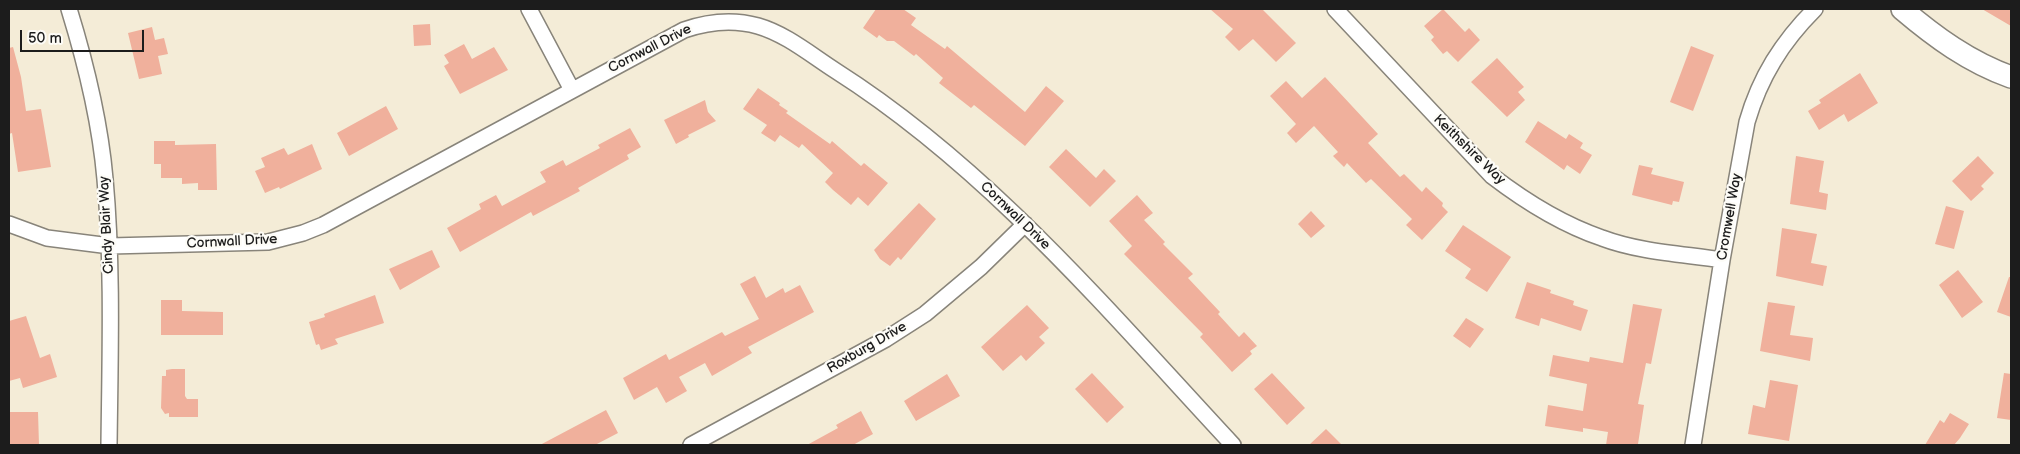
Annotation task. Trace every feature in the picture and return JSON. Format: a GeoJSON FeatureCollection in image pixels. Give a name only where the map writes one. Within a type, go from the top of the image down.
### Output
{"type":"FeatureCollection","features":[{"type":"Feature","properties":{"kind":"main road"},"geometry":{"type":"LineString","coordinates":[[1902,9],[1933,35],[1957,51],[1979,64],[2011,77]]}},
{"type":"Feature","properties":{"kind":"street","name":"Cindy Blair Way"},"geometry":{"type":"LineString","coordinates":[[69,9],[87,72],[100,138],[110,246],[109,445]]}},
{"type":"Feature","properties":{"kind":"street"},"geometry":{"type":"LineString","coordinates":[[529,9],[572,90]]}},
{"type":"Feature","properties":{"kind":"street","name":"Keithshire Way"},"geometry":{"type":"LineString","coordinates":[[1335,9],[1492,176],[1517,195],[1563,222],[1603,239],[1722,260]]}},
{"type":"Feature","properties":{"kind":"street","name":"Cromwell Way"},"geometry":{"type":"LineString","coordinates":[[1693,445],[1722,260],[1747,122],[1753,102],[1773,59],[1800,23],[1815,9]]}},
{"type":"Feature","properties":{"kind":"street","name":"Cornwall Drive"},"geometry":{"type":"LineString","coordinates":[[9,224],[47,238],[110,246],[245,244],[268,242],[303,233],[331,220],[652,46],[691,28],[717,22],[758,26],[781,36],[857,84],[957,161],[1025,224],[1233,445]]}},
{"type":"Feature","properties":{"kind":"street","name":"Roxburg Drive"},"geometry":{"type":"LineString","coordinates":[[691,445],[886,339],[926,314],[981,267],[1025,224]]}},
{"type":"Feature","properties":{"kind":"building"},"geometry":{"type":"Polygon","coordinates":[[[876,9],[903,9],[916,18],[911,25],[945,49],[947,46],[1025,112],[1046,86],[1064,101],[1025,146],[974,105],[971,108],[939,83],[943,78],[916,54],[914,56],[894,41],[887,41],[879,35],[877,38],[863,28],[876,9]]]}},
{"type":"Feature","properties":{"kind":"building"},"geometry":{"type":"Polygon","coordinates":[[[1210,9],[1262,9],[1296,43],[1276,62],[1253,39],[1239,51],[1225,37],[1233,29],[1210,9]]]}},
{"type":"Feature","properties":{"kind":"building"},"geometry":{"type":"Polygon","coordinates":[[[1443,9],[1465,32],[1469,28],[1480,40],[1458,62],[1447,51],[1443,54],[1431,40],[1434,37],[1424,26],[1443,9]]]}},
{"type":"Feature","properties":{"kind":"building"},"geometry":{"type":"Polygon","coordinates":[[[1982,9],[2011,9],[2011,26],[1982,9]]]}},
{"type":"Feature","properties":{"kind":"building"},"geometry":{"type":"Polygon","coordinates":[[[430,24],[431,45],[414,46],[413,25],[430,24]]]}},
{"type":"Feature","properties":{"kind":"building"},"geometry":{"type":"Polygon","coordinates":[[[152,27],[155,40],[164,38],[168,54],[158,56],[162,74],[139,79],[128,33],[152,27]]]}},
{"type":"Feature","properties":{"kind":"building"},"geometry":{"type":"Polygon","coordinates":[[[464,44],[472,59],[494,47],[508,70],[460,94],[444,66],[449,63],[444,55],[464,44]]]}},
{"type":"Feature","properties":{"kind":"building"},"geometry":{"type":"Polygon","coordinates":[[[1691,46],[1714,55],[1693,111],[1670,102],[1691,46]]]}},
{"type":"Feature","properties":{"kind":"building"},"geometry":{"type":"Polygon","coordinates":[[[13,47],[21,77],[26,111],[41,109],[51,167],[18,172],[12,133],[9,134],[9,48],[13,47]]]}},
{"type":"Feature","properties":{"kind":"building"},"geometry":{"type":"Polygon","coordinates":[[[1497,58],[1524,87],[1518,92],[1525,100],[1507,117],[1471,82],[1497,58]]]}},
{"type":"Feature","properties":{"kind":"building"},"geometry":{"type":"Polygon","coordinates":[[[1860,73],[1878,103],[1848,122],[1844,114],[1819,130],[1808,111],[1821,103],[1819,100],[1860,73]]]}},
{"type":"Feature","properties":{"kind":"building"},"geometry":{"type":"Polygon","coordinates":[[[1325,77],[1378,134],[1368,143],[1400,177],[1404,174],[1422,192],[1426,187],[1443,203],[1442,206],[1448,212],[1422,240],[1406,225],[1412,219],[1371,179],[1366,183],[1347,163],[1344,167],[1333,156],[1338,152],[1314,126],[1296,143],[1287,133],[1296,124],[1270,96],[1286,81],[1302,98],[1325,77]]]}},
{"type":"Feature","properties":{"kind":"building"},"geometry":{"type":"Polygon","coordinates":[[[758,88],[780,103],[779,105],[788,111],[786,113],[830,144],[832,141],[861,166],[864,163],[888,183],[868,206],[858,197],[851,205],[833,190],[825,182],[833,173],[802,144],[799,148],[780,135],[775,142],[761,133],[767,125],[743,109],[758,88]]]}},
{"type":"Feature","properties":{"kind":"building"},"geometry":{"type":"Polygon","coordinates":[[[705,100],[708,112],[716,121],[688,135],[689,137],[676,144],[664,120],[705,100]]]}},
{"type":"Feature","properties":{"kind":"building"},"geometry":{"type":"Polygon","coordinates":[[[386,106],[398,129],[349,156],[337,133],[386,106]]]}},
{"type":"Feature","properties":{"kind":"building"},"geometry":{"type":"Polygon","coordinates":[[[1538,121],[1566,139],[1569,134],[1583,143],[1580,148],[1592,155],[1580,174],[1567,165],[1564,170],[1525,142],[1538,121]]]}},
{"type":"Feature","properties":{"kind":"building"},"geometry":{"type":"Polygon","coordinates":[[[630,128],[641,147],[627,155],[629,159],[578,188],[580,191],[533,216],[531,212],[460,252],[447,228],[481,209],[479,204],[496,195],[502,206],[546,182],[540,172],[563,160],[566,166],[600,148],[598,145],[630,128]]]}},
{"type":"Feature","properties":{"kind":"building"},"geometry":{"type":"Polygon","coordinates":[[[154,141],[175,141],[175,145],[216,144],[217,190],[198,190],[198,183],[182,184],[182,178],[161,178],[161,164],[154,164],[154,141]]]}},
{"type":"Feature","properties":{"kind":"building"},"geometry":{"type":"Polygon","coordinates":[[[312,144],[322,169],[280,189],[279,187],[265,193],[255,171],[265,167],[261,158],[284,148],[288,155],[312,144]]]}},
{"type":"Feature","properties":{"kind":"building"},"geometry":{"type":"Polygon","coordinates":[[[1066,149],[1096,178],[1104,169],[1116,181],[1090,207],[1049,167],[1066,149]]]}},
{"type":"Feature","properties":{"kind":"building"},"geometry":{"type":"Polygon","coordinates":[[[1796,156],[1824,161],[1819,192],[1828,194],[1826,210],[1790,204],[1796,156]]]}},
{"type":"Feature","properties":{"kind":"building"},"geometry":{"type":"Polygon","coordinates":[[[1978,156],[1994,173],[1981,186],[1984,189],[1971,201],[1952,181],[1978,156]]]}},
{"type":"Feature","properties":{"kind":"building"},"geometry":{"type":"Polygon","coordinates":[[[1639,165],[1653,168],[1651,174],[1684,182],[1679,202],[1673,201],[1672,205],[1632,195],[1639,165]]]}},
{"type":"Feature","properties":{"kind":"building"},"geometry":{"type":"Polygon","coordinates":[[[1137,195],[1153,213],[1144,220],[1165,242],[1163,244],[1193,274],[1188,278],[1220,312],[1218,314],[1239,337],[1244,332],[1257,346],[1250,351],[1252,354],[1232,372],[1200,337],[1203,334],[1124,254],[1132,246],[1109,221],[1137,195]]]}},
{"type":"Feature","properties":{"kind":"building"},"geometry":{"type":"Polygon","coordinates":[[[919,203],[936,219],[901,260],[898,257],[890,266],[880,259],[874,250],[919,203]]]}},
{"type":"Feature","properties":{"kind":"building"},"geometry":{"type":"Polygon","coordinates":[[[1946,206],[1964,211],[1954,249],[1935,244],[1946,206]]]}},
{"type":"Feature","properties":{"kind":"building"},"geometry":{"type":"Polygon","coordinates":[[[1311,211],[1325,226],[1311,238],[1298,224],[1311,211]]]}},
{"type":"Feature","properties":{"kind":"building"},"geometry":{"type":"Polygon","coordinates":[[[1463,225],[1511,257],[1487,292],[1465,278],[1471,269],[1445,251],[1463,225]]]}},
{"type":"Feature","properties":{"kind":"building"},"geometry":{"type":"Polygon","coordinates":[[[1782,228],[1817,234],[1811,263],[1827,266],[1823,286],[1776,276],[1782,228]]]}},
{"type":"Feature","properties":{"kind":"building"},"geometry":{"type":"Polygon","coordinates":[[[432,250],[440,267],[400,290],[389,269],[432,250]]]}},
{"type":"Feature","properties":{"kind":"building"},"geometry":{"type":"Polygon","coordinates":[[[1958,270],[1983,302],[1962,318],[1939,285],[1958,270]]]}},
{"type":"Feature","properties":{"kind":"building"},"geometry":{"type":"Polygon","coordinates":[[[755,276],[766,298],[783,288],[785,293],[800,285],[814,312],[748,347],[752,353],[712,376],[705,363],[679,377],[687,391],[666,403],[657,387],[634,400],[623,378],[666,354],[669,360],[722,332],[725,336],[759,319],[740,284],[755,276]]]}},
{"type":"Feature","properties":{"kind":"building"},"geometry":{"type":"Polygon","coordinates":[[[2009,277],[2011,277],[2011,317],[1997,312],[2009,277]]]}},
{"type":"Feature","properties":{"kind":"building"},"geometry":{"type":"Polygon","coordinates":[[[1527,282],[1551,290],[1550,293],[1574,301],[1573,305],[1588,310],[1581,331],[1541,318],[1539,326],[1515,318],[1527,282]]]}},
{"type":"Feature","properties":{"kind":"building"},"geometry":{"type":"Polygon","coordinates":[[[375,295],[384,323],[335,339],[338,344],[321,350],[319,344],[316,345],[309,322],[325,317],[324,314],[375,295]]]}},
{"type":"Feature","properties":{"kind":"building"},"geometry":{"type":"Polygon","coordinates":[[[161,300],[182,300],[182,311],[223,312],[223,335],[161,335],[161,300]]]}},
{"type":"Feature","properties":{"kind":"building"},"geometry":{"type":"Polygon","coordinates":[[[1768,302],[1795,306],[1790,335],[1813,338],[1810,361],[1760,351],[1768,302]]]}},
{"type":"Feature","properties":{"kind":"building"},"geometry":{"type":"Polygon","coordinates":[[[1633,304],[1662,309],[1651,364],[1646,363],[1638,404],[1644,405],[1638,444],[1606,445],[1608,432],[1583,428],[1583,432],[1545,426],[1548,405],[1583,411],[1587,384],[1549,376],[1553,355],[1589,362],[1590,357],[1623,363],[1633,304]]]}},
{"type":"Feature","properties":{"kind":"building"},"geometry":{"type":"Polygon","coordinates":[[[1027,305],[1049,328],[1039,337],[1045,343],[1026,361],[1021,355],[1003,371],[981,347],[1027,305]]]}},
{"type":"Feature","properties":{"kind":"building"},"geometry":{"type":"Polygon","coordinates":[[[26,316],[40,358],[50,354],[57,377],[23,388],[20,378],[9,381],[9,321],[26,316]]]}},
{"type":"Feature","properties":{"kind":"building"},"geometry":{"type":"Polygon","coordinates":[[[1466,318],[1484,329],[1470,348],[1453,336],[1466,318]]]}},
{"type":"Feature","properties":{"kind":"building"},"geometry":{"type":"Polygon","coordinates":[[[185,369],[185,396],[187,399],[198,399],[198,417],[169,417],[169,413],[165,414],[161,408],[162,376],[166,376],[166,370],[185,369]]]}},
{"type":"Feature","properties":{"kind":"building"},"geometry":{"type":"Polygon","coordinates":[[[1092,373],[1124,407],[1107,423],[1075,389],[1092,373]]]}},
{"type":"Feature","properties":{"kind":"building"},"geometry":{"type":"Polygon","coordinates":[[[1272,373],[1305,408],[1287,425],[1254,389],[1272,373]]]}},
{"type":"Feature","properties":{"kind":"building"},"geometry":{"type":"Polygon","coordinates":[[[2004,373],[2011,374],[2011,420],[1997,418],[2004,373]]]}},
{"type":"Feature","properties":{"kind":"building"},"geometry":{"type":"Polygon","coordinates":[[[947,374],[960,396],[916,421],[904,401],[947,374]]]}},
{"type":"Feature","properties":{"kind":"building"},"geometry":{"type":"Polygon","coordinates":[[[1770,380],[1798,385],[1789,441],[1748,434],[1753,405],[1765,408],[1770,380]]]}},
{"type":"Feature","properties":{"kind":"building"},"geometry":{"type":"Polygon","coordinates":[[[606,410],[618,433],[595,445],[540,445],[606,410]]]}},
{"type":"Feature","properties":{"kind":"building"},"geometry":{"type":"Polygon","coordinates":[[[861,411],[873,434],[853,445],[807,445],[838,428],[836,425],[861,411]]]}},
{"type":"Feature","properties":{"kind":"building"},"geometry":{"type":"Polygon","coordinates":[[[9,412],[38,412],[39,445],[9,445],[9,412]]]}},
{"type":"Feature","properties":{"kind":"building"},"geometry":{"type":"Polygon","coordinates":[[[1950,413],[1969,424],[1960,438],[1954,445],[1925,445],[1940,420],[1944,423],[1950,413]]]}},
{"type":"Feature","properties":{"kind":"building"},"geometry":{"type":"Polygon","coordinates":[[[1326,429],[1342,445],[1309,445],[1326,429]]]}}]}
